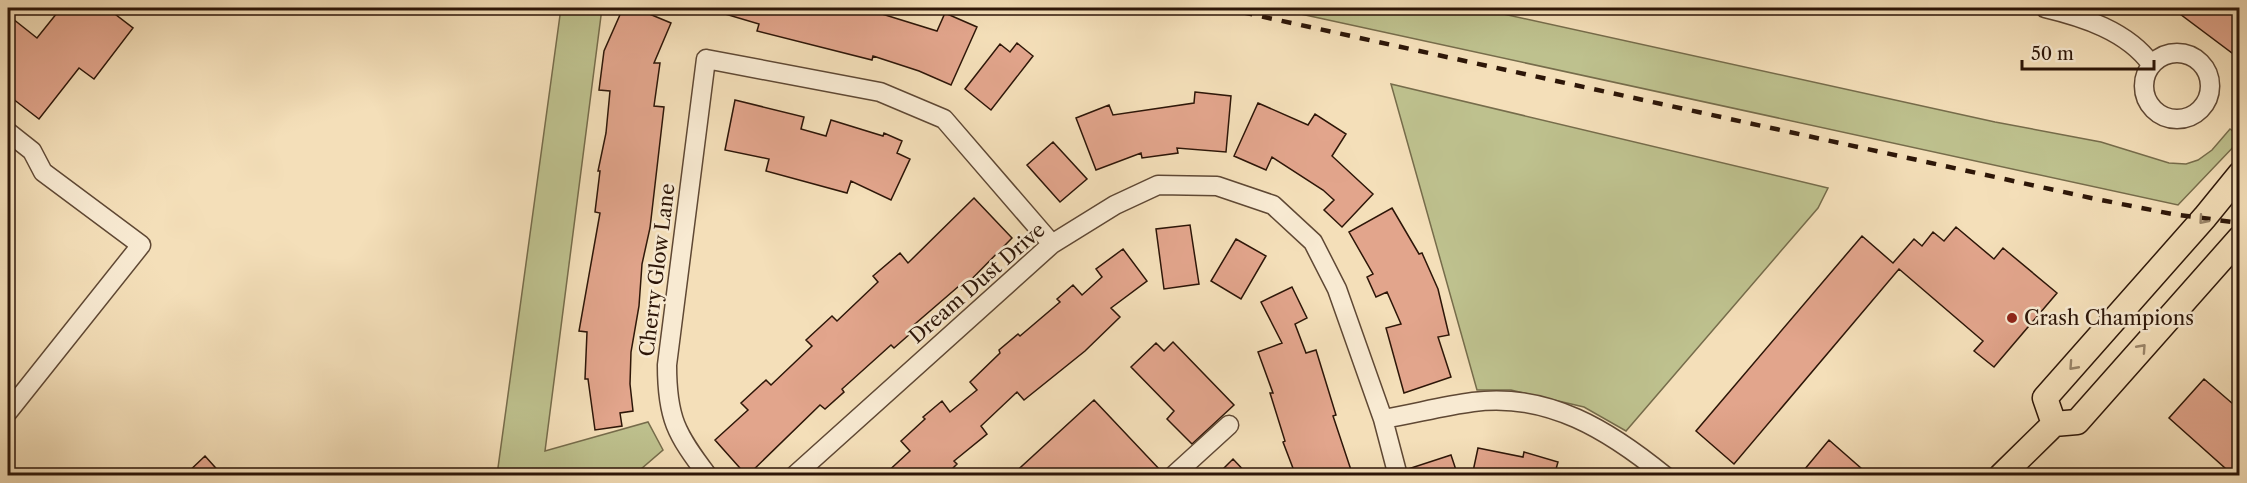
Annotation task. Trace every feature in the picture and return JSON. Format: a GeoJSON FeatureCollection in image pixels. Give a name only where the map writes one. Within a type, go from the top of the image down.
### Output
{"type":"FeatureCollection","features":[{"type":"Feature","properties":{"kind":"main road"},"geometry":{"type":"LineString","coordinates":[[2054,424],[2045,398],[2205,218],[2240,174]]}},
{"type":"Feature","properties":{"kind":"main road"},"geometry":{"type":"LineString","coordinates":[[2001,476],[2054,424],[2077,422],[2240,238]]}},
{"type":"Feature","properties":{"kind":"street"},"geometry":{"type":"LineString","coordinates":[[2045,8],[2070,14],[2103,27],[2130,43],[2151,64]]}},
{"type":"Feature","properties":{"kind":"street","name":"Cherry Glow Lane"},"geometry":{"type":"LineString","coordinates":[[708,476],[674,424],[667,396],[667,365],[706,59],[880,92],[944,118],[1052,244]]}},
{"type":"Feature","properties":{"kind":"street"},"geometry":{"type":"LineString","coordinates":[[8,132],[32,151],[44,172],[141,245],[8,412]]}},
{"type":"Feature","properties":{"kind":"street","name":"Dream Dust Drive"},"geometry":{"type":"LineString","coordinates":[[794,476],[1052,244],[1115,205],[1158,184],[1217,186],[1273,205],[1313,242],[1337,290],[1383,419],[1398,476]]}},
{"type":"Feature","properties":{"kind":"street"},"geometry":{"type":"LineString","coordinates":[[1383,419],[1475,402],[1508,402],[1544,407],[1583,419],[1617,438],[1665,476]]}},
{"type":"Feature","properties":{"kind":"street"},"geometry":{"type":"LineString","coordinates":[[1173,476],[1229,426]]}},
{"type":"Feature","properties":{"kind":"green space"},"geometry":{"type":"Polygon","coordinates":[[[561,8],[602,8],[545,451],[648,422],[663,450],[634,475],[497,475],[561,8]]]}},
{"type":"Feature","properties":{"kind":"green space"},"geometry":{"type":"Polygon","coordinates":[[[1273,8],[1476,8],[1995,122],[2101,142],[2169,163],[2186,164],[2198,160],[2212,150],[2230,129],[2239,136],[2239,141],[2178,205],[1273,8]]]}},
{"type":"Feature","properties":{"kind":"green space"},"geometry":{"type":"Polygon","coordinates":[[[1391,84],[1828,188],[1818,208],[1626,431],[1584,407],[1511,390],[1477,390],[1391,84]]]}},
{"type":"Feature","properties":{"kind":"building"},"geometry":{"type":"Polygon","coordinates":[[[61,8],[107,8],[133,28],[94,79],[79,68],[39,119],[8,95],[8,15],[37,38],[61,8]]]}},
{"type":"Feature","properties":{"kind":"building"},"geometry":{"type":"Polygon","coordinates":[[[623,8],[635,8],[671,23],[654,63],[660,63],[654,106],[664,107],[650,228],[642,264],[639,306],[631,352],[630,384],[633,411],[620,413],[622,426],[595,430],[588,379],[585,379],[587,332],[579,331],[600,213],[595,212],[600,171],[598,171],[606,133],[610,91],[599,90],[604,51],[623,8]]]}},
{"type":"Feature","properties":{"kind":"building"},"geometry":{"type":"Polygon","coordinates":[[[716,8],[884,8],[882,14],[937,31],[945,13],[977,27],[951,85],[919,71],[873,56],[872,60],[757,31],[759,24],[715,11],[716,8]]]}},
{"type":"Feature","properties":{"kind":"building"},"geometry":{"type":"Polygon","coordinates":[[[2172,8],[2224,8],[2240,19],[2240,59],[2172,8]]]}},
{"type":"Feature","properties":{"kind":"building"},"geometry":{"type":"Polygon","coordinates":[[[1017,43],[1033,56],[991,110],[965,89],[1000,44],[1010,52],[1017,43]]]}},
{"type":"Feature","properties":{"kind":"building"},"geometry":{"type":"Polygon","coordinates":[[[1195,92],[1231,96],[1226,152],[1177,148],[1178,153],[1142,158],[1141,153],[1096,170],[1076,118],[1109,105],[1113,115],[1194,103],[1195,92]]]}},
{"type":"Feature","properties":{"kind":"building"},"geometry":{"type":"Polygon","coordinates":[[[735,100],[804,117],[801,129],[826,136],[831,120],[883,136],[884,133],[902,141],[897,153],[910,159],[891,200],[851,181],[847,193],[766,171],[769,159],[725,150],[735,100]]]}},
{"type":"Feature","properties":{"kind":"building"},"geometry":{"type":"Polygon","coordinates":[[[1258,103],[1308,125],[1315,114],[1346,134],[1332,156],[1373,194],[1342,227],[1324,210],[1334,200],[1323,190],[1272,157],[1266,170],[1234,156],[1258,103]]]}},
{"type":"Feature","properties":{"kind":"building"},"geometry":{"type":"Polygon","coordinates":[[[1053,142],[1087,179],[1060,202],[1027,165],[1053,142]]]}},
{"type":"Feature","properties":{"kind":"building"},"geometry":{"type":"Polygon","coordinates":[[[974,198],[1012,238],[962,289],[959,286],[908,330],[911,333],[894,348],[891,345],[842,389],[844,392],[825,409],[820,405],[747,476],[715,440],[748,410],[741,403],[766,380],[771,385],[812,346],[806,340],[832,316],[837,321],[878,282],[873,276],[900,253],[908,263],[974,198]]]}},
{"type":"Feature","properties":{"kind":"building"},"geometry":{"type":"Polygon","coordinates":[[[1392,208],[1419,254],[1422,253],[1438,289],[1449,335],[1438,337],[1451,377],[1404,393],[1386,328],[1401,324],[1387,292],[1376,297],[1367,277],[1373,274],[1349,232],[1392,208]]]}},
{"type":"Feature","properties":{"kind":"building"},"geometry":{"type":"Polygon","coordinates":[[[1190,225],[1199,284],[1164,289],[1156,229],[1190,225]]]}},
{"type":"Feature","properties":{"kind":"building"},"geometry":{"type":"Polygon","coordinates":[[[1956,227],[1994,259],[2003,248],[2057,293],[1994,367],[1974,351],[1983,341],[1899,269],[1734,464],[1696,431],[1862,236],[1893,263],[1914,239],[1922,246],[1933,232],[1944,241],[1956,227]]]}},
{"type":"Feature","properties":{"kind":"building"},"geometry":{"type":"Polygon","coordinates":[[[1236,239],[1266,256],[1241,299],[1211,281],[1236,239]]]}},
{"type":"Feature","properties":{"kind":"building"},"geometry":{"type":"Polygon","coordinates":[[[1123,249],[1147,281],[1111,308],[1120,317],[1085,351],[1024,400],[1017,392],[981,426],[987,434],[954,461],[957,464],[945,476],[883,476],[910,451],[901,441],[925,419],[923,417],[942,401],[950,412],[977,390],[970,382],[1000,353],[999,350],[1018,334],[1020,336],[1060,302],[1057,299],[1073,285],[1082,295],[1102,277],[1096,269],[1123,249]]]}},
{"type":"Feature","properties":{"kind":"building"},"geometry":{"type":"Polygon","coordinates":[[[1292,287],[1307,318],[1295,324],[1306,353],[1316,350],[1336,415],[1333,416],[1353,476],[1296,476],[1283,442],[1285,441],[1270,393],[1273,393],[1258,352],[1282,343],[1261,302],[1292,287]]]}},
{"type":"Feature","properties":{"kind":"building"},"geometry":{"type":"Polygon","coordinates":[[[1173,342],[1234,405],[1192,444],[1167,419],[1174,411],[1131,367],[1156,343],[1164,351],[1173,342]]]}},
{"type":"Feature","properties":{"kind":"building"},"geometry":{"type":"Polygon","coordinates":[[[2204,379],[2240,410],[2240,476],[2234,476],[2169,418],[2204,379]]]}},
{"type":"Feature","properties":{"kind":"building"},"geometry":{"type":"Polygon","coordinates":[[[1094,400],[1162,472],[1162,476],[1011,476],[1094,400]]]}},
{"type":"Feature","properties":{"kind":"building"},"geometry":{"type":"Polygon","coordinates":[[[1829,440],[1870,476],[1799,476],[1829,440]]]}},
{"type":"Feature","properties":{"kind":"building"},"geometry":{"type":"Polygon","coordinates":[[[1478,448],[1523,457],[1524,452],[1558,462],[1554,476],[1472,476],[1478,448]]]}},
{"type":"Feature","properties":{"kind":"building"},"geometry":{"type":"Polygon","coordinates":[[[1451,455],[1458,476],[1409,476],[1408,469],[1451,455]]]}},
{"type":"Feature","properties":{"kind":"building"},"geometry":{"type":"Polygon","coordinates":[[[205,456],[223,476],[184,476],[205,456]]]}},
{"type":"Feature","properties":{"kind":"building"},"geometry":{"type":"Polygon","coordinates":[[[1233,459],[1249,476],[1216,476],[1233,459]]]}},
{"type":"Feature","properties":{"kind":"railway"},"geometry":{"type":"LineString","coordinates":[[1223,8],[2091,198],[2172,214],[2240,223]]}},
{"type":"Feature","properties":{"kind":"place","name":"Crash Champions"},"geometry":{"type":"Point","coordinates":[2012,318]}}]}
